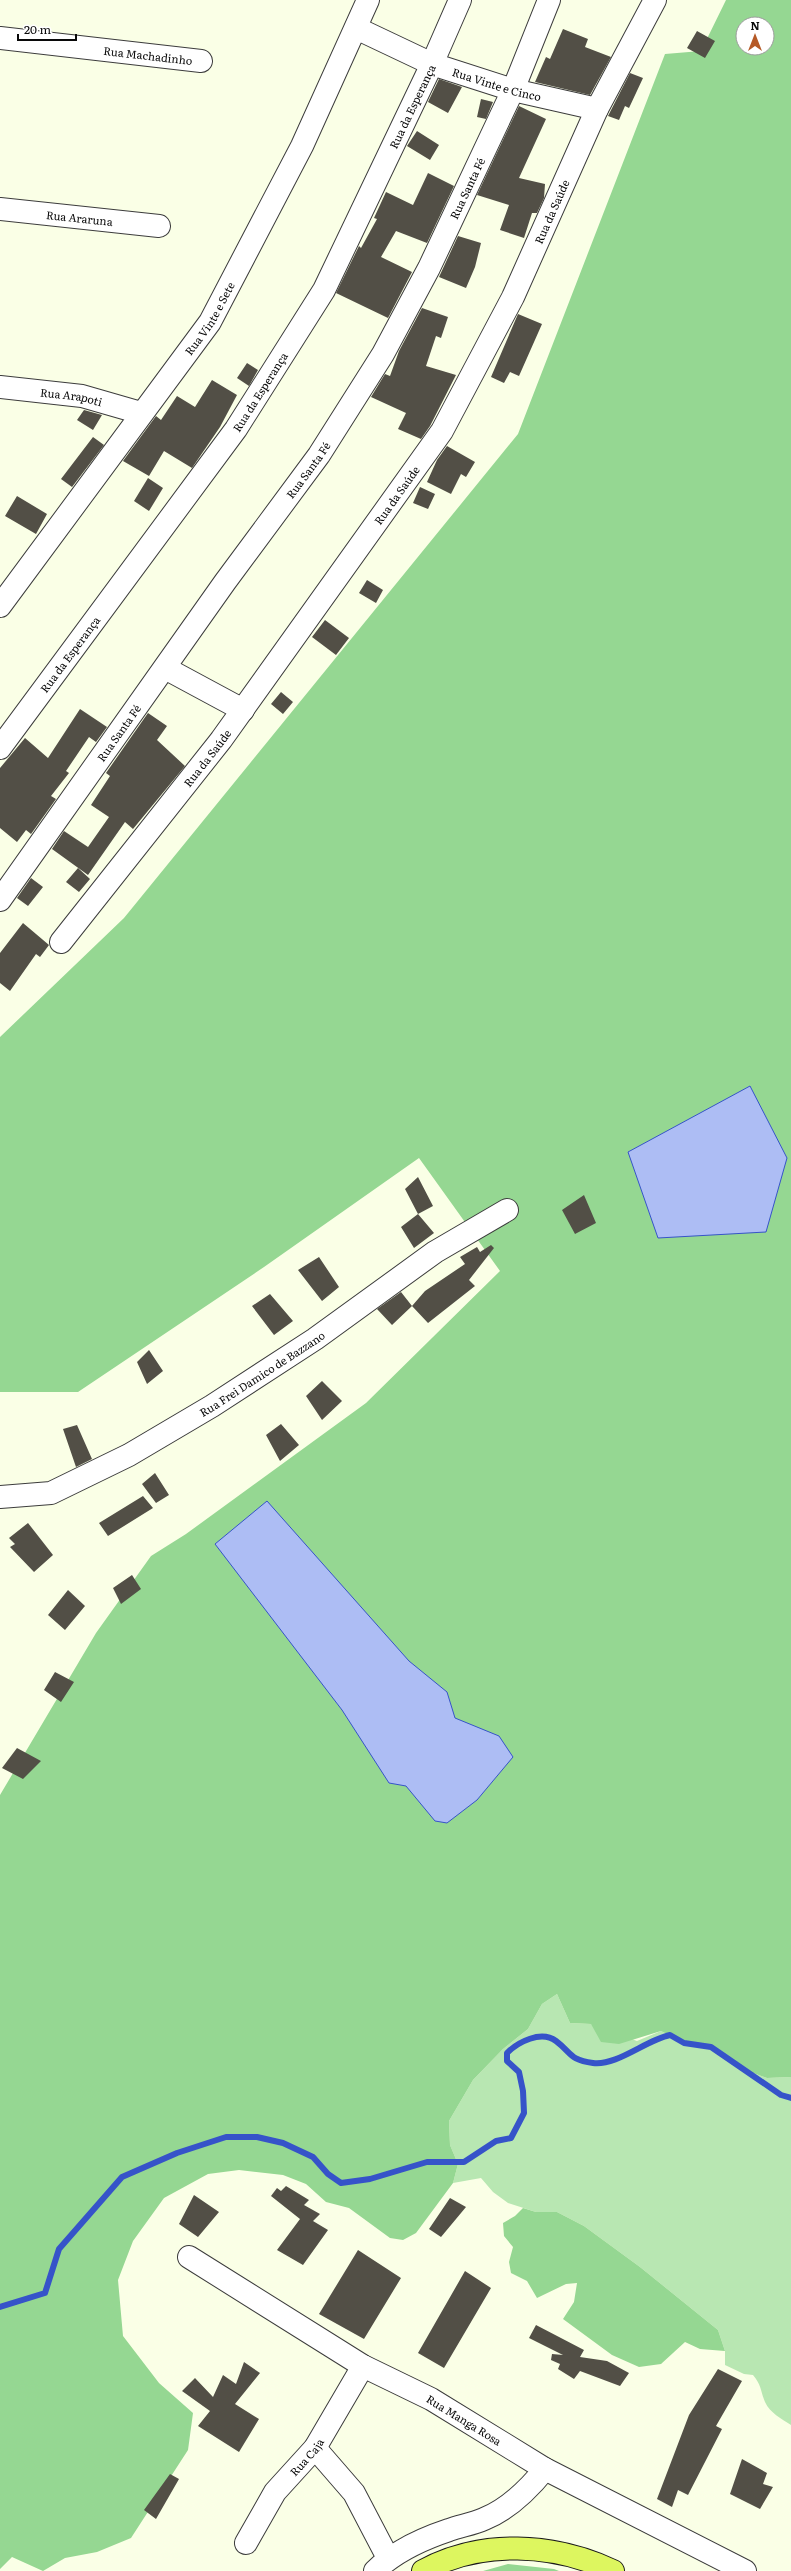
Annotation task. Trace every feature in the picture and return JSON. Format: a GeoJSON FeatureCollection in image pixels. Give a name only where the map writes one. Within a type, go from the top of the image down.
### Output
{"type":"FeatureCollection","features":[{"type":"Feature","properties":{"kind":"main road"},"geometry":{"type":"LineString","coordinates":[[423,2571],[442,2561],[476,2551],[518,2549],[557,2551],[592,2561],[613,2571]]}},
{"type":"Feature","properties":{"kind":"street","name":"Rua Vinte e Sete"},"geometry":{"type":"LineString","coordinates":[[0,606],[141,413],[210,322],[302,146],[368,0]]}},
{"type":"Feature","properties":{"kind":"street","name":"Rua da Esperança"},"geometry":{"type":"LineString","coordinates":[[0,748],[236,429],[324,290],[432,64],[460,0]]}},
{"type":"Feature","properties":{"kind":"street","name":"Rua Santa Fé"},"geometry":{"type":"LineString","coordinates":[[0,900],[319,455],[383,354],[429,268],[513,90],[549,0]]}},
{"type":"Feature","properties":{"kind":"street","name":"Rua da Saúde"},"geometry":{"type":"LineString","coordinates":[[61,942],[243,710],[442,431],[513,297],[597,109],[655,0]]}},
{"type":"Feature","properties":{"kind":"street","name":"Rua Vinte e Cinco"},"geometry":{"type":"LineString","coordinates":[[356,28],[432,64],[513,90],[597,109]]}},
{"type":"Feature","properties":{"kind":"street","name":"Rua Machadinho"},"geometry":{"type":"LineString","coordinates":[[0,38],[201,61]]}},
{"type":"Feature","properties":{"kind":"street","name":"Rua Araruna"},"geometry":{"type":"LineString","coordinates":[[0,209],[159,226]]}},
{"type":"Feature","properties":{"kind":"street","name":"Rua Arapoti"},"geometry":{"type":"LineString","coordinates":[[0,386],[82,396],[141,413]]}},
{"type":"Feature","properties":{"kind":"street"},"geometry":{"type":"LineString","coordinates":[[165,668],[243,710]]}},
{"type":"Feature","properties":{"kind":"street","name":"Rua Frei Damico de Bazzano"},"geometry":{"type":"LineString","coordinates":[[0,1497],[51,1493],[129,1455],[212,1406],[315,1339],[435,1252],[507,1210]]}},
{"type":"Feature","properties":{"kind":"street","name":"Rua Manga Rosa"},"geometry":{"type":"LineString","coordinates":[[189,2257],[363,2366],[431,2399],[545,2469],[745,2571]]}},
{"type":"Feature","properties":{"kind":"street","name":"Rua Caja"},"geometry":{"type":"LineString","coordinates":[[246,2543],[275,2492],[315,2448],[363,2366]]}},
{"type":"Feature","properties":{"kind":"street"},"geometry":{"type":"LineString","coordinates":[[315,2448],[354,2493],[381,2564],[410,2546],[448,2530],[484,2520],[526,2491],[545,2469]]}},
{"type":"Feature","properties":{"kind":"green space"},"geometry":{"type":"Polygon","coordinates":[[[726,0],[791,0],[791,2077],[767,2078],[745,2070],[711,2047],[684,2043],[661,2031],[619,2044],[601,2042],[591,2024],[570,2023],[557,1994],[542,2004],[528,2029],[503,2049],[473,2080],[449,2121],[450,2145],[458,2164],[453,2183],[416,2233],[403,2240],[390,2238],[349,2208],[326,2202],[306,2184],[283,2175],[239,2170],[208,2174],[164,2198],[133,2241],[118,2280],[123,2336],[159,2383],[193,2413],[188,2450],[131,2538],[97,2552],[65,2558],[43,2571],[12,2557],[0,2569],[0,1795],[96,1633],[151,1556],[186,1534],[366,1403],[500,1271],[419,1158],[264,1267],[78,1392],[0,1392],[0,1037],[124,918],[518,434],[665,54],[701,51],[726,0]]]}},
{"type":"Feature","properties":{"kind":"green space"},"geometry":{"type":"Polygon","coordinates":[[[557,1994],[570,2023],[591,2024],[637,2041],[661,2031],[684,2043],[711,2047],[745,2070],[767,2078],[791,2077],[791,2425],[776,2415],[767,2406],[759,2385],[753,2375],[744,2374],[725,2365],[725,2351],[718,2330],[640,2267],[584,2226],[557,2212],[536,2212],[508,2203],[493,2192],[481,2178],[453,2183],[458,2164],[450,2145],[449,2121],[473,2080],[503,2049],[528,2029],[542,2004],[557,1994]]]}},
{"type":"Feature","properties":{"kind":"green space"},"geometry":{"type":"Polygon","coordinates":[[[523,2208],[536,2212],[557,2212],[584,2226],[640,2267],[718,2330],[725,2351],[700,2349],[685,2342],[661,2364],[639,2367],[612,2355],[563,2319],[574,2302],[577,2283],[566,2284],[537,2298],[527,2281],[511,2273],[509,2262],[513,2247],[504,2236],[503,2223],[515,2216],[523,2208]]]}},
{"type":"Feature","properties":{"kind":"green space"},"geometry":{"type":"Polygon","coordinates":[[[508,2564],[554,2569],[559,2571],[483,2571],[508,2564]]]}},
{"type":"Feature","properties":{"kind":"water"},"geometry":{"type":"Polygon","coordinates":[[[750,1086],[787,1158],[766,1232],[658,1238],[628,1152],[750,1086]]]}},
{"type":"Feature","properties":{"kind":"water"},"geometry":{"type":"Polygon","coordinates":[[[267,1501],[409,1661],[447,1692],[455,1718],[499,1736],[513,1757],[477,1800],[447,1823],[435,1821],[406,1786],[389,1783],[342,1710],[215,1544],[267,1501]]]}},
{"type":"Feature","properties":{"kind":"building"},"geometry":{"type":"Polygon","coordinates":[[[563,29],[588,39],[585,47],[611,57],[590,95],[535,82],[546,57],[550,59],[563,29]]]}},
{"type":"Feature","properties":{"kind":"building"},"geometry":{"type":"Polygon","coordinates":[[[697,31],[715,41],[705,58],[687,48],[697,31]]]}},
{"type":"Feature","properties":{"kind":"building"},"geometry":{"type":"Polygon","coordinates":[[[630,73],[643,78],[629,108],[625,106],[619,120],[608,116],[630,73]]]}},
{"type":"Feature","properties":{"kind":"building"},"geometry":{"type":"Polygon","coordinates":[[[439,79],[462,87],[448,113],[428,102],[439,79]]]}},
{"type":"Feature","properties":{"kind":"building"},"geometry":{"type":"Polygon","coordinates":[[[481,99],[493,102],[486,119],[477,117],[481,99]]]}},
{"type":"Feature","properties":{"kind":"building"},"geometry":{"type":"Polygon","coordinates":[[[519,106],[546,119],[519,178],[545,184],[544,198],[537,213],[532,213],[524,238],[500,230],[509,205],[477,195],[519,106]]]}},
{"type":"Feature","properties":{"kind":"building"},"geometry":{"type":"Polygon","coordinates":[[[417,131],[439,145],[430,160],[407,146],[417,131]]]}},
{"type":"Feature","properties":{"kind":"building"},"geometry":{"type":"Polygon","coordinates":[[[428,173],[454,186],[427,243],[396,231],[381,257],[412,272],[388,318],[336,293],[359,246],[361,248],[377,219],[374,218],[386,192],[413,205],[428,173]]]}},
{"type":"Feature","properties":{"kind":"building"},"geometry":{"type":"Polygon","coordinates":[[[458,236],[481,243],[475,267],[466,288],[439,277],[458,236]]]}},
{"type":"Feature","properties":{"kind":"building"},"geometry":{"type":"Polygon","coordinates":[[[422,308],[448,317],[441,338],[436,336],[426,366],[456,375],[430,426],[421,439],[398,429],[406,413],[371,397],[385,374],[390,376],[399,351],[422,308]]]}},
{"type":"Feature","properties":{"kind":"building"},"geometry":{"type":"Polygon","coordinates":[[[518,314],[542,324],[519,376],[510,372],[504,383],[491,377],[518,314]]]}},
{"type":"Feature","properties":{"kind":"building"},"geometry":{"type":"Polygon","coordinates":[[[247,363],[258,370],[249,386],[237,378],[247,363]]]}},
{"type":"Feature","properties":{"kind":"building"},"geometry":{"type":"Polygon","coordinates":[[[212,380],[237,395],[220,427],[192,468],[164,451],[149,476],[123,461],[156,416],[161,420],[177,396],[195,407],[212,380]]]}},
{"type":"Feature","properties":{"kind":"building"},"geometry":{"type":"Polygon","coordinates":[[[84,410],[102,415],[93,430],[77,420],[84,410]]]}},
{"type":"Feature","properties":{"kind":"building"},"geometry":{"type":"Polygon","coordinates":[[[93,437],[104,445],[72,487],[61,479],[93,437]]]}},
{"type":"Feature","properties":{"kind":"building"},"geometry":{"type":"Polygon","coordinates":[[[447,446],[475,462],[466,477],[461,474],[451,494],[427,482],[437,460],[447,446]]]}},
{"type":"Feature","properties":{"kind":"building"},"geometry":{"type":"Polygon","coordinates":[[[148,478],[163,488],[149,511],[134,501],[148,478]]]}},
{"type":"Feature","properties":{"kind":"building"},"geometry":{"type":"Polygon","coordinates":[[[420,487],[435,494],[428,509],[413,503],[420,487]]]}},
{"type":"Feature","properties":{"kind":"building"},"geometry":{"type":"Polygon","coordinates":[[[17,496],[47,514],[36,534],[5,516],[17,496]]]}},
{"type":"Feature","properties":{"kind":"building"},"geometry":{"type":"Polygon","coordinates":[[[367,580],[383,590],[376,603],[359,593],[367,580]]]}},
{"type":"Feature","properties":{"kind":"building"},"geometry":{"type":"Polygon","coordinates":[[[325,620],[349,638],[336,655],[312,637],[325,620]]]}},
{"type":"Feature","properties":{"kind":"building"},"geometry":{"type":"Polygon","coordinates":[[[281,692],[293,702],[283,714],[271,704],[281,692]]]}},
{"type":"Feature","properties":{"kind":"building"},"geometry":{"type":"Polygon","coordinates":[[[80,709],[107,727],[96,742],[89,737],[66,771],[69,773],[51,796],[56,799],[31,834],[26,830],[17,842],[0,828],[0,768],[25,738],[48,758],[80,709]]]}},
{"type":"Feature","properties":{"kind":"building"},"geometry":{"type":"Polygon","coordinates":[[[148,713],[167,726],[157,740],[185,766],[133,829],[125,822],[88,875],[52,849],[64,831],[88,847],[109,817],[91,805],[110,776],[106,773],[148,713]]]}},
{"type":"Feature","properties":{"kind":"building"},"geometry":{"type":"Polygon","coordinates":[[[78,868],[90,879],[79,892],[66,882],[78,868]]]}},
{"type":"Feature","properties":{"kind":"building"},"geometry":{"type":"Polygon","coordinates":[[[31,878],[43,887],[28,906],[17,898],[31,878]]]}},
{"type":"Feature","properties":{"kind":"building"},"geometry":{"type":"Polygon","coordinates":[[[23,923],[49,945],[40,957],[36,954],[10,991],[0,983],[0,953],[23,923]]]}},
{"type":"Feature","properties":{"kind":"building"},"geometry":{"type":"Polygon","coordinates":[[[418,1177],[433,1206],[418,1214],[405,1189],[418,1177]]]}},
{"type":"Feature","properties":{"kind":"building"},"geometry":{"type":"Polygon","coordinates":[[[584,1195],[596,1223],[575,1234],[562,1210],[584,1195]]]}},
{"type":"Feature","properties":{"kind":"building"},"geometry":{"type":"Polygon","coordinates":[[[418,1214],[434,1233],[414,1248],[401,1227],[418,1214]]]}},
{"type":"Feature","properties":{"kind":"building"},"geometry":{"type":"Polygon","coordinates":[[[491,1245],[494,1248],[469,1280],[475,1286],[428,1323],[412,1306],[425,1291],[465,1264],[460,1257],[477,1247],[480,1252],[491,1245]]]}},
{"type":"Feature","properties":{"kind":"building"},"geometry":{"type":"Polygon","coordinates":[[[319,1257],[339,1287],[322,1301],[298,1270],[319,1257]]]}},
{"type":"Feature","properties":{"kind":"building"},"geometry":{"type":"Polygon","coordinates":[[[401,1292],[412,1306],[392,1325],[377,1309],[401,1292]]]}},
{"type":"Feature","properties":{"kind":"building"},"geometry":{"type":"Polygon","coordinates":[[[270,1294],[293,1321],[274,1335],[252,1306],[270,1294]]]}},
{"type":"Feature","properties":{"kind":"building"},"geometry":{"type":"Polygon","coordinates":[[[149,1350],[163,1371],[147,1384],[137,1362],[149,1350]]]}},
{"type":"Feature","properties":{"kind":"building"},"geometry":{"type":"Polygon","coordinates":[[[322,1381],[342,1401],[322,1420],[306,1396],[322,1381]]]}},
{"type":"Feature","properties":{"kind":"building"},"geometry":{"type":"Polygon","coordinates":[[[281,1424],[299,1445],[280,1461],[266,1435],[281,1424]]]}},
{"type":"Feature","properties":{"kind":"building"},"geometry":{"type":"Polygon","coordinates":[[[77,1425],[92,1459],[76,1467],[63,1429],[77,1425]]]}},
{"type":"Feature","properties":{"kind":"building"},"geometry":{"type":"Polygon","coordinates":[[[155,1473],[169,1495],[156,1503],[142,1484],[155,1473]]]}},
{"type":"Feature","properties":{"kind":"building"},"geometry":{"type":"Polygon","coordinates":[[[143,1496],[153,1508],[108,1536],[99,1523],[143,1496]]]}},
{"type":"Feature","properties":{"kind":"building"},"geometry":{"type":"Polygon","coordinates":[[[28,1523],[53,1555],[34,1572],[10,1547],[15,1544],[9,1538],[28,1523]]]}},
{"type":"Feature","properties":{"kind":"building"},"geometry":{"type":"Polygon","coordinates":[[[132,1575],[141,1589],[121,1604],[113,1588],[132,1575]]]}},
{"type":"Feature","properties":{"kind":"building"},"geometry":{"type":"Polygon","coordinates":[[[68,1590],[85,1606],[65,1630],[48,1615],[68,1590]]]}},
{"type":"Feature","properties":{"kind":"building"},"geometry":{"type":"Polygon","coordinates":[[[55,1672],[74,1682],[61,1702],[44,1690],[55,1672]]]}},
{"type":"Feature","properties":{"kind":"building"},"geometry":{"type":"Polygon","coordinates":[[[17,1748],[41,1761],[23,1779],[2,1768],[17,1748]]]}},
{"type":"Feature","properties":{"kind":"building"},"geometry":{"type":"Polygon","coordinates":[[[286,2186],[309,2200],[304,2205],[320,2214],[313,2221],[328,2230],[303,2265],[277,2250],[300,2219],[271,2196],[277,2188],[281,2191],[286,2186]]]}},
{"type":"Feature","properties":{"kind":"building"},"geometry":{"type":"Polygon","coordinates":[[[194,2195],[219,2212],[198,2237],[179,2224],[194,2195]]]}},
{"type":"Feature","properties":{"kind":"building"},"geometry":{"type":"Polygon","coordinates":[[[450,2198],[466,2207],[441,2237],[429,2229],[450,2198]]]}},
{"type":"Feature","properties":{"kind":"building"},"geometry":{"type":"Polygon","coordinates":[[[358,2250],[401,2278],[364,2339],[319,2314],[358,2250]]]}},
{"type":"Feature","properties":{"kind":"building"},"geometry":{"type":"Polygon","coordinates":[[[465,2271],[491,2288],[444,2368],[418,2353],[465,2271]]]}},
{"type":"Feature","properties":{"kind":"building"},"geometry":{"type":"Polygon","coordinates":[[[536,2325],[584,2350],[580,2357],[607,2361],[629,2373],[620,2386],[580,2371],[574,2379],[558,2369],[560,2364],[551,2360],[552,2354],[563,2355],[529,2338],[536,2325]]]}},
{"type":"Feature","properties":{"kind":"building"},"geometry":{"type":"Polygon","coordinates":[[[244,2362],[260,2373],[235,2404],[259,2419],[239,2452],[198,2426],[210,2411],[182,2391],[195,2378],[213,2397],[223,2375],[236,2384],[244,2362]]]}},
{"type":"Feature","properties":{"kind":"building"},"geometry":{"type":"Polygon","coordinates":[[[718,2369],[742,2381],[716,2426],[722,2429],[688,2495],[678,2490],[672,2507],[657,2499],[689,2415],[718,2369]]]}},
{"type":"Feature","properties":{"kind":"building"},"geometry":{"type":"Polygon","coordinates":[[[742,2459],[767,2473],[763,2484],[773,2487],[760,2509],[730,2494],[742,2459]]]}},
{"type":"Feature","properties":{"kind":"building"},"geometry":{"type":"Polygon","coordinates":[[[170,2474],[179,2479],[156,2519],[144,2510],[170,2474]]]}},
{"type":"Feature","properties":{"kind":"waterway"},"geometry":{"type":"LineString","coordinates":[[0,2307],[45,2293],[59,2249],[122,2177],[177,2153],[226,2137],[257,2137],[283,2143],[313,2157],[328,2174],[341,2183],[370,2179],[427,2162],[464,2162],[496,2141],[511,2138],[524,2113],[523,2091],[519,2072],[507,2061],[507,2053],[523,2041],[537,2037],[550,2038],[556,2041],[579,2060],[585,2062],[602,2063],[622,2057],[651,2042],[670,2035],[684,2043],[711,2047],[781,2095],[791,2098]]}}]}
